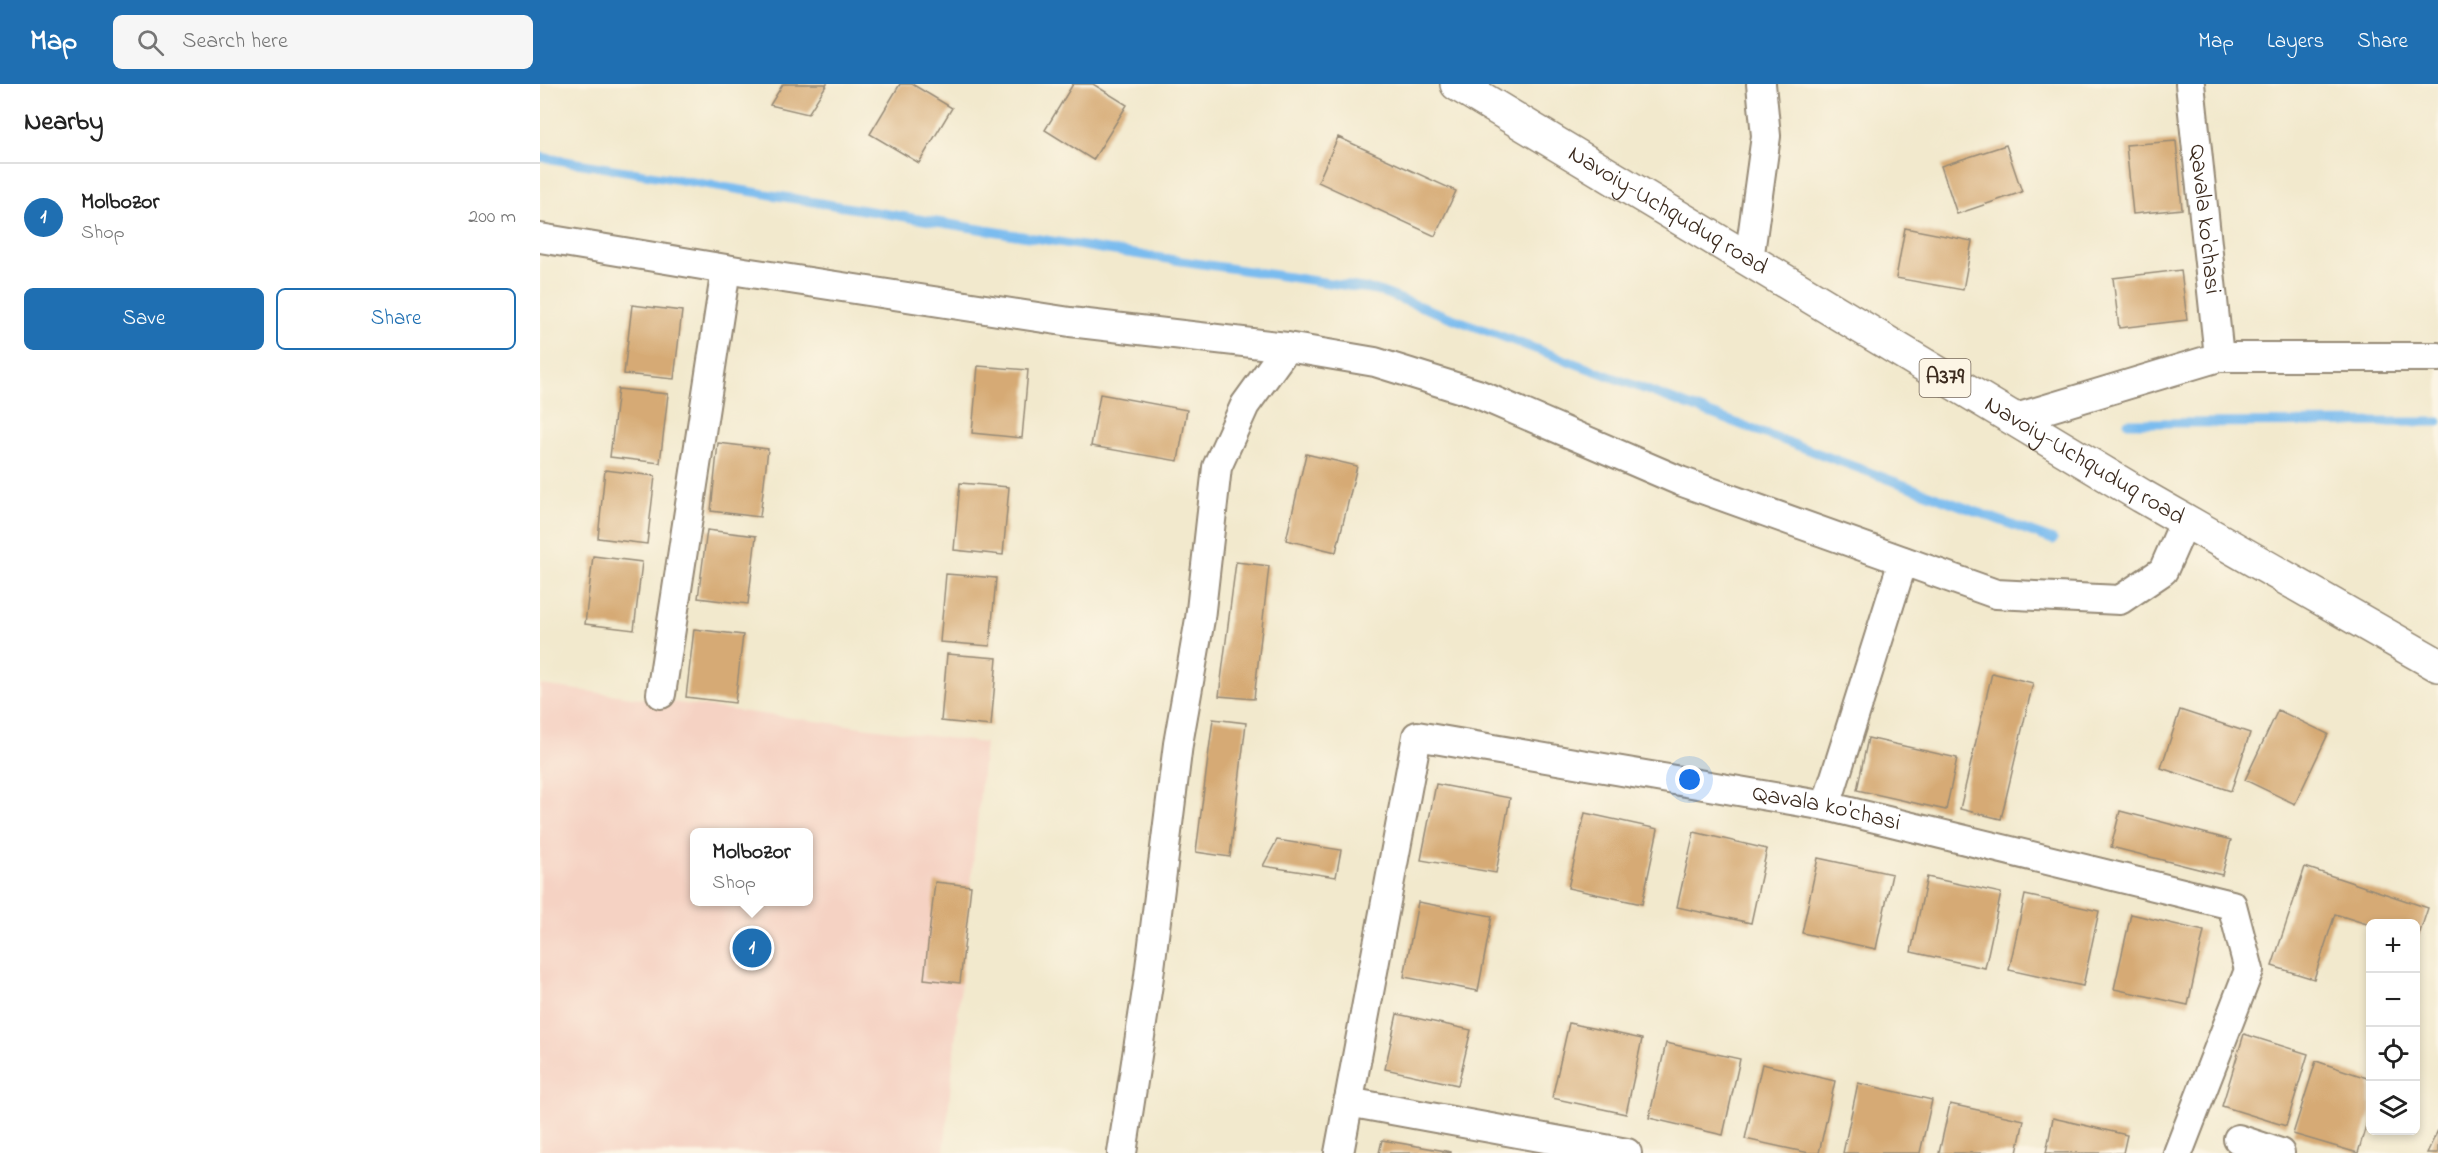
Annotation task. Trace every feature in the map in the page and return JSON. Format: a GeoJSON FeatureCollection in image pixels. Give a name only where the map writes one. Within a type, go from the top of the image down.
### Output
{"type":"FeatureCollection","features":[{"type":"Feature","properties":{"kind":"highway","name":"Navoiy-Uchquduq road"},"geometry":{"type":"LineString","coordinates":[[1457,84],[2185,521],[2438,665]]}},
{"type":"Feature","properties":{"kind":"street"},"geometry":{"type":"LineString","coordinates":[[1749,260],[1766,136],[1761,84]]}},
{"type":"Feature","properties":{"kind":"street","name":"Qavala ko'chasi"},"geometry":{"type":"LineString","coordinates":[[2190,84],[2219,357]]}},
{"type":"Feature","properties":{"kind":"street"},"geometry":{"type":"LineString","coordinates":[[540,238],[1070,322],[1287,346],[1375,362],[1478,394],[1680,481],[1996,594],[2120,600],[2163,571],[2185,521]]}},
{"type":"Feature","properties":{"kind":"street"},"geometry":{"type":"LineString","coordinates":[[661,694],[726,269]]}},
{"type":"Feature","properties":{"kind":"street"},"geometry":{"type":"LineString","coordinates":[[1122,1153],[1148,984],[1178,744],[1200,619],[1217,467],[1245,405],[1287,346]]}},
{"type":"Feature","properties":{"kind":"street"},"geometry":{"type":"LineString","coordinates":[[2013,418],[2219,357],[2438,357]]}},
{"type":"Feature","properties":{"kind":"street"},"geometry":{"type":"LineString","coordinates":[[1826,806],[1903,561]]}},
{"type":"Feature","properties":{"kind":"street","name":"Qavala ko'chasi"},"geometry":{"type":"LineString","coordinates":[[1348,1102],[1416,736],[1826,806],[2232,905],[2249,970],[2178,1153]]}},
{"type":"Feature","properties":{"kind":"street"},"geometry":{"type":"LineString","coordinates":[[1339,1153],[1348,1102],[1627,1153]]}},
{"type":"Feature","properties":{"kind":"street"},"geometry":{"type":"LineString","coordinates":[[2238,1139],[2280,1153]]}},
{"type":"Feature","properties":{"kind":"shaded area"},"geometry":{"type":"Polygon","coordinates":[[[540,685],[985,743],[944,1153],[540,1153],[540,685]]]}},
{"type":"Feature","properties":{"kind":"building"},"geometry":{"type":"Polygon","coordinates":[[[783,84],[827,84],[808,114],[770,105],[783,84]]]}},
{"type":"Feature","properties":{"kind":"building"},"geometry":{"type":"Polygon","coordinates":[[[900,84],[912,84],[952,108],[919,163],[870,134],[900,84]]]}},
{"type":"Feature","properties":{"kind":"building"},"geometry":{"type":"Polygon","coordinates":[[[1073,84],[1093,84],[1127,105],[1093,160],[1045,130],[1073,84]]]}},
{"type":"Feature","properties":{"kind":"building"},"geometry":{"type":"Polygon","coordinates":[[[1338,137],[1456,191],[1435,236],[1318,182],[1338,137]]]}},
{"type":"Feature","properties":{"kind":"building"},"geometry":{"type":"Polygon","coordinates":[[[2176,141],[2182,209],[2133,214],[2126,145],[2176,141]]]}},
{"type":"Feature","properties":{"kind":"building"},"geometry":{"type":"Polygon","coordinates":[[[2006,145],[2022,192],[1957,214],[1941,166],[2006,145]]]}},
{"type":"Feature","properties":{"kind":"building"},"geometry":{"type":"Polygon","coordinates":[[[1905,228],[1972,241],[1963,290],[1896,278],[1905,228]]]}},
{"type":"Feature","properties":{"kind":"building"},"geometry":{"type":"Polygon","coordinates":[[[2181,270],[2187,320],[2119,328],[2113,278],[2181,270]]]}},
{"type":"Feature","properties":{"kind":"building"},"geometry":{"type":"Polygon","coordinates":[[[632,305],[682,311],[674,379],[624,374],[632,305]]]}},
{"type":"Feature","properties":{"kind":"building"},"geometry":{"type":"Polygon","coordinates":[[[978,366],[1028,370],[1022,438],[972,433],[978,366]]]}},
{"type":"Feature","properties":{"kind":"building"},"geometry":{"type":"Polygon","coordinates":[[[618,389],[668,394],[660,463],[610,457],[618,389]]]}},
{"type":"Feature","properties":{"kind":"building"},"geometry":{"type":"Polygon","coordinates":[[[1100,394],[1187,410],[1178,461],[1091,446],[1100,394]]]}},
{"type":"Feature","properties":{"kind":"building"},"geometry":{"type":"Polygon","coordinates":[[[718,443],[768,449],[760,517],[711,511],[718,443]]]}},
{"type":"Feature","properties":{"kind":"building"},"geometry":{"type":"Polygon","coordinates":[[[1306,454],[1357,466],[1336,552],[1286,540],[1306,454]]]}},
{"type":"Feature","properties":{"kind":"building"},"geometry":{"type":"Polygon","coordinates":[[[605,470],[655,476],[647,544],[598,538],[605,470]]]}},
{"type":"Feature","properties":{"kind":"building"},"geometry":{"type":"Polygon","coordinates":[[[960,483],[1009,487],[1003,555],[954,550],[960,483]]]}},
{"type":"Feature","properties":{"kind":"building"},"geometry":{"type":"Polygon","coordinates":[[[707,530],[756,536],[748,604],[698,598],[707,530]]]}},
{"type":"Feature","properties":{"kind":"building"},"geometry":{"type":"Polygon","coordinates":[[[593,556],[642,562],[634,630],[585,624],[593,556]]]}},
{"type":"Feature","properties":{"kind":"building"},"geometry":{"type":"Polygon","coordinates":[[[1236,562],[1269,566],[1254,699],[1219,696],[1236,562]]]}},
{"type":"Feature","properties":{"kind":"building"},"geometry":{"type":"Polygon","coordinates":[[[946,574],[996,578],[990,646],[940,642],[946,574]]]}},
{"type":"Feature","properties":{"kind":"building"},"geometry":{"type":"Polygon","coordinates":[[[694,629],[743,635],[735,703],[686,697],[694,629]]]}},
{"type":"Feature","properties":{"kind":"building"},"geometry":{"type":"Polygon","coordinates":[[[947,654],[997,658],[991,726],[941,721],[947,654]]]}},
{"type":"Feature","properties":{"kind":"building"},"geometry":{"type":"Polygon","coordinates":[[[1992,673],[2033,683],[2001,819],[1960,809],[1992,673]]]}},
{"type":"Feature","properties":{"kind":"building"},"geometry":{"type":"Polygon","coordinates":[[[2180,710],[2250,733],[2231,791],[2161,768],[2180,710]]]}},
{"type":"Feature","properties":{"kind":"building"},"geometry":{"type":"Polygon","coordinates":[[[2278,710],[2328,734],[2295,804],[2245,780],[2278,710]]]}},
{"type":"Feature","properties":{"kind":"building"},"geometry":{"type":"Polygon","coordinates":[[[1213,719],[1246,723],[1230,857],[1196,852],[1213,719]]]}},
{"type":"Feature","properties":{"kind":"building"},"geometry":{"type":"Polygon","coordinates":[[[1868,738],[1957,758],[1946,810],[1857,790],[1868,738]]]}},
{"type":"Feature","properties":{"kind":"building"},"geometry":{"type":"Polygon","coordinates":[[[1436,784],[1510,798],[1496,873],[1421,860],[1436,784]]]}},
{"type":"Feature","properties":{"kind":"building"},"geometry":{"type":"Polygon","coordinates":[[[2120,811],[2231,840],[2222,875],[2111,847],[2120,811]]]}},
{"type":"Feature","properties":{"kind":"building"},"geometry":{"type":"Polygon","coordinates":[[[1585,813],[1658,829],[1642,904],[1568,888],[1585,813]]]}},
{"type":"Feature","properties":{"kind":"building"},"geometry":{"type":"Polygon","coordinates":[[[1694,832],[1767,849],[1751,923],[1677,907],[1694,832]]]}},
{"type":"Feature","properties":{"kind":"building"},"geometry":{"type":"Polygon","coordinates":[[[1277,840],[1341,850],[1336,877],[1263,866],[1277,840]]]}},
{"type":"Feature","properties":{"kind":"building"},"geometry":{"type":"Polygon","coordinates":[[[1818,858],[1892,874],[1876,949],[1802,933],[1818,858]]]}},
{"type":"Feature","properties":{"kind":"building"},"geometry":{"type":"Polygon","coordinates":[[[2305,867],[2428,908],[2420,932],[2420,919],[2366,919],[2366,924],[2335,914],[2314,979],[2272,966],[2305,867]]]}},
{"type":"Feature","properties":{"kind":"building"},"geometry":{"type":"Polygon","coordinates":[[[1927,877],[2001,893],[1985,968],[1911,952],[1927,877]]]}},
{"type":"Feature","properties":{"kind":"building"},"geometry":{"type":"Polygon","coordinates":[[[935,882],[971,886],[960,983],[924,979],[935,882]]]}},
{"type":"Feature","properties":{"kind":"building"},"geometry":{"type":"Polygon","coordinates":[[[2025,895],[2099,911],[2083,986],[2009,970],[2025,895]]]}},
{"type":"Feature","properties":{"kind":"building"},"geometry":{"type":"Polygon","coordinates":[[[1418,902],[1492,916],[1478,991],[1404,977],[1418,902]]]}},
{"type":"Feature","properties":{"kind":"building"},"geometry":{"type":"Polygon","coordinates":[[[2131,914],[2204,931],[2188,1005],[2114,989],[2131,914]]]}},
{"type":"Feature","properties":{"kind":"building"},"geometry":{"type":"Polygon","coordinates":[[[1397,1014],[1471,1030],[1458,1085],[1385,1069],[1397,1014]]]}},
{"type":"Feature","properties":{"kind":"building"},"geometry":{"type":"Polygon","coordinates":[[[1569,1023],[1642,1039],[1626,1114],[1552,1098],[1569,1023]]]}},
{"type":"Feature","properties":{"kind":"building"},"geometry":{"type":"Polygon","coordinates":[[[2244,1034],[2308,1054],[2286,1126],[2222,1106],[2244,1034]]]}},
{"type":"Feature","properties":{"kind":"building"},"geometry":{"type":"Polygon","coordinates":[[[1666,1043],[1740,1059],[1723,1135],[1649,1118],[1666,1043]]]}},
{"type":"Feature","properties":{"kind":"building"},"geometry":{"type":"Polygon","coordinates":[[[2316,1061],[2366,1078],[2366,1126],[2358,1153],[2293,1134],[2316,1061]]]}},
{"type":"Feature","properties":{"kind":"building"},"geometry":{"type":"Polygon","coordinates":[[[1762,1064],[1835,1081],[1819,1153],[1809,1153],[1745,1139],[1762,1064]]]}},
{"type":"Feature","properties":{"kind":"building"},"geometry":{"type":"Polygon","coordinates":[[[1858,1083],[1932,1100],[1920,1153],[1843,1153],[1858,1083]]]}},
{"type":"Feature","properties":{"kind":"building"},"geometry":{"type":"Polygon","coordinates":[[[1950,1104],[2024,1120],[2017,1153],[1939,1153],[1950,1104]]]}},
{"type":"Feature","properties":{"kind":"building"},"geometry":{"type":"Polygon","coordinates":[[[2053,1118],[2127,1135],[2123,1153],[2046,1153],[2053,1118]]]}},
{"type":"Feature","properties":{"kind":"building"},"geometry":{"type":"Polygon","coordinates":[[[2438,1130],[2438,1153],[2427,1153],[2438,1130]]]}},
{"type":"Feature","properties":{"kind":"building"},"geometry":{"type":"Polygon","coordinates":[[[1382,1140],[1451,1152],[1451,1153],[1379,1153],[1382,1140]]]}},
{"type":"Feature","properties":{"kind":"waterway"},"geometry":{"type":"LineString","coordinates":[[540,157],[1101,249],[1376,290],[2053,540]]}},
{"type":"Feature","properties":{"kind":"waterway"},"geometry":{"type":"LineString","coordinates":[[2128,423],[2438,422]]}},
{"type":"Feature","properties":{"kind":"place","name":"Molbozor"},"geometry":{"type":"Point","coordinates":[752,948]}}]}
